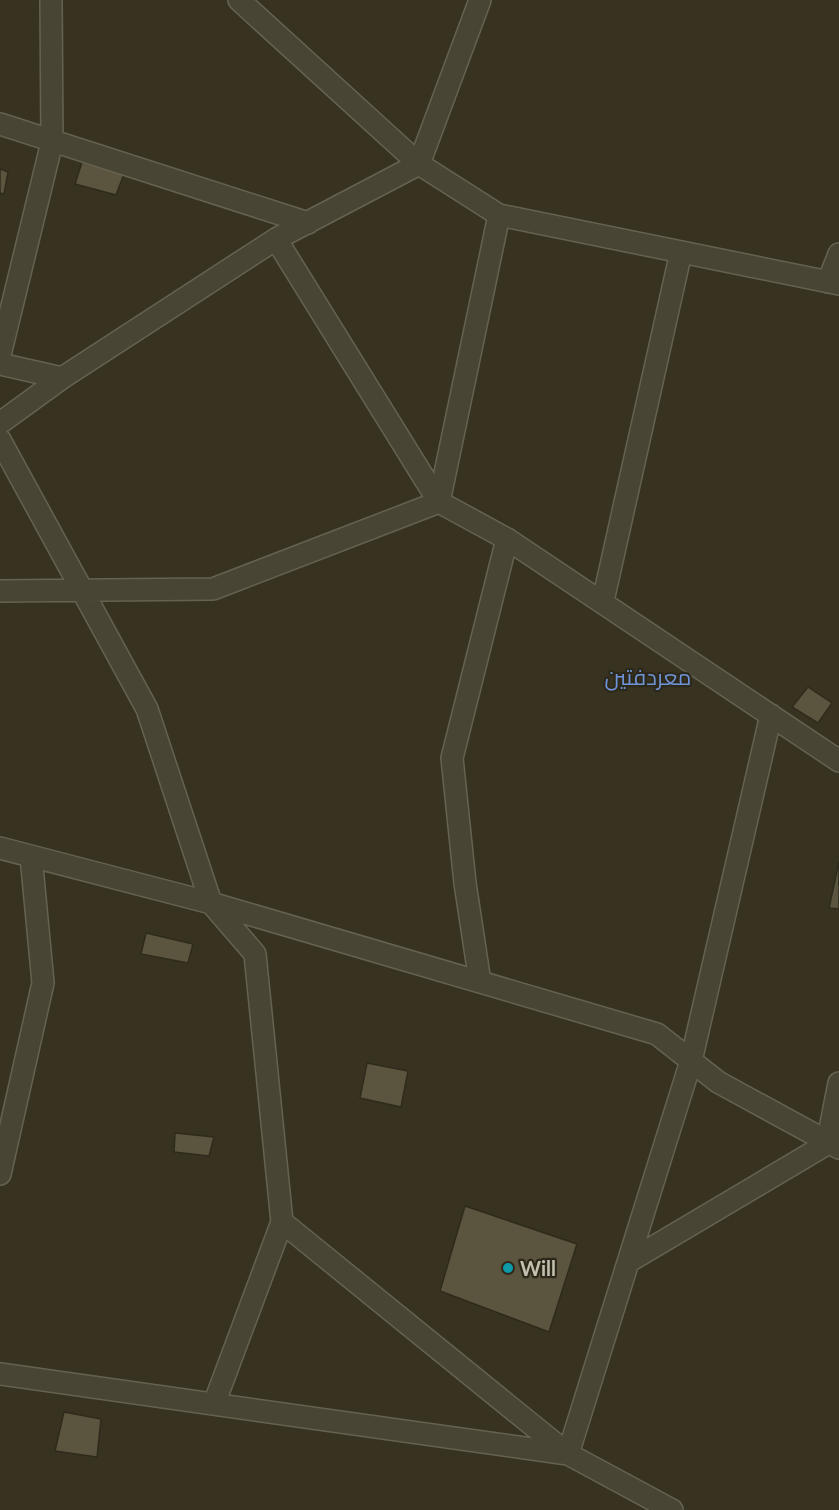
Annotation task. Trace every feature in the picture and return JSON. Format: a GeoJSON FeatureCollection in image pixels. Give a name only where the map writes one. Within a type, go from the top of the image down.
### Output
{"type":"FeatureCollection","features":[{"type":"Feature","properties":{"kind":"street"},"geometry":{"type":"LineString","coordinates":[[0,355],[52,142],[51,0]]}},
{"type":"Feature","properties":{"kind":"street"},"geometry":{"type":"LineString","coordinates":[[239,0],[419,164],[499,215],[834,283],[839,254]]}},
{"type":"Feature","properties":{"kind":"street"},"geometry":{"type":"LineString","coordinates":[[0,423],[62,378],[276,239],[419,164],[480,0]]}},
{"type":"Feature","properties":{"kind":"street"},"geometry":{"type":"LineString","coordinates":[[0,124],[308,223]]}},
{"type":"Feature","properties":{"kind":"street"},"geometry":{"type":"LineString","coordinates":[[439,502],[499,215]]}},
{"type":"Feature","properties":{"kind":"street"},"geometry":{"type":"LineString","coordinates":[[276,239],[439,502],[507,539],[603,601],[839,761]]}},
{"type":"Feature","properties":{"kind":"street"},"geometry":{"type":"LineString","coordinates":[[603,601],[681,252]]}},
{"type":"Feature","properties":{"kind":"street"},"geometry":{"type":"LineString","coordinates":[[0,364],[62,378]]}},
{"type":"Feature","properties":{"kind":"street"},"geometry":{"type":"LineString","coordinates":[[0,440],[147,709],[211,903],[255,954],[282,1222],[214,1404]]}},
{"type":"Feature","properties":{"kind":"street"},"geometry":{"type":"LineString","coordinates":[[0,591],[213,589],[439,502]]}},
{"type":"Feature","properties":{"kind":"street"},"geometry":{"type":"LineString","coordinates":[[480,982],[465,883],[452,758],[507,539]]}},
{"type":"Feature","properties":{"kind":"street"},"geometry":{"type":"LineString","coordinates":[[568,1454],[691,1061],[771,715]]}},
{"type":"Feature","properties":{"kind":"street"},"geometry":{"type":"LineString","coordinates":[[0,848],[211,903],[657,1034],[718,1082],[833,1146]]}},
{"type":"Feature","properties":{"kind":"street"},"geometry":{"type":"LineString","coordinates":[[0,1174],[43,983],[31,856]]}},
{"type":"Feature","properties":{"kind":"street"},"geometry":{"type":"LineString","coordinates":[[833,1146],[839,1083]]}},
{"type":"Feature","properties":{"kind":"street"},"geometry":{"type":"LineString","coordinates":[[628,1262],[833,1146]]}},
{"type":"Feature","properties":{"kind":"street"},"geometry":{"type":"LineString","coordinates":[[282,1222],[568,1454],[672,1510]]}},
{"type":"Feature","properties":{"kind":"street"},"geometry":{"type":"LineString","coordinates":[[0,1374],[568,1454]]}},
{"type":"Feature","properties":{"kind":"building"},"geometry":{"type":"Polygon","coordinates":[[[82,162],[124,174],[116,195],[75,184],[82,162]]]}},
{"type":"Feature","properties":{"kind":"building"},"geometry":{"type":"Polygon","coordinates":[[[0,169],[8,172],[4,194],[0,193],[0,169]]]}},
{"type":"Feature","properties":{"kind":"building"},"geometry":{"type":"Polygon","coordinates":[[[808,687],[832,703],[818,723],[792,707],[808,687]]]}},
{"type":"Feature","properties":{"kind":"building"},"geometry":{"type":"Polygon","coordinates":[[[839,862],[839,909],[829,908],[839,862]]]}},
{"type":"Feature","properties":{"kind":"building"},"geometry":{"type":"Polygon","coordinates":[[[146,933],[193,944],[188,963],[141,954],[146,933]]]}},
{"type":"Feature","properties":{"kind":"building"},"geometry":{"type":"Polygon","coordinates":[[[367,1063],[408,1071],[401,1107],[360,1098],[367,1063]]]}},
{"type":"Feature","properties":{"kind":"building"},"geometry":{"type":"Polygon","coordinates":[[[175,1133],[214,1137],[209,1156],[174,1152],[175,1133]]]}},
{"type":"Feature","properties":{"kind":"building","name":"Will"},"geometry":{"type":"Polygon","coordinates":[[[465,1206],[577,1244],[549,1332],[440,1291],[465,1206]]]}},
{"type":"Feature","properties":{"kind":"building"},"geometry":{"type":"Polygon","coordinates":[[[64,1412],[101,1419],[97,1457],[55,1451],[64,1412]]]}},
{"type":"Feature","properties":{"kind":"place","name":"Will"},"geometry":{"type":"Point","coordinates":[508,1268]}},
{"type":"Feature","properties":{"kind":"district","name":"معردفتين"},"geometry":{"type":"Point","coordinates":[648,676]}}]}
